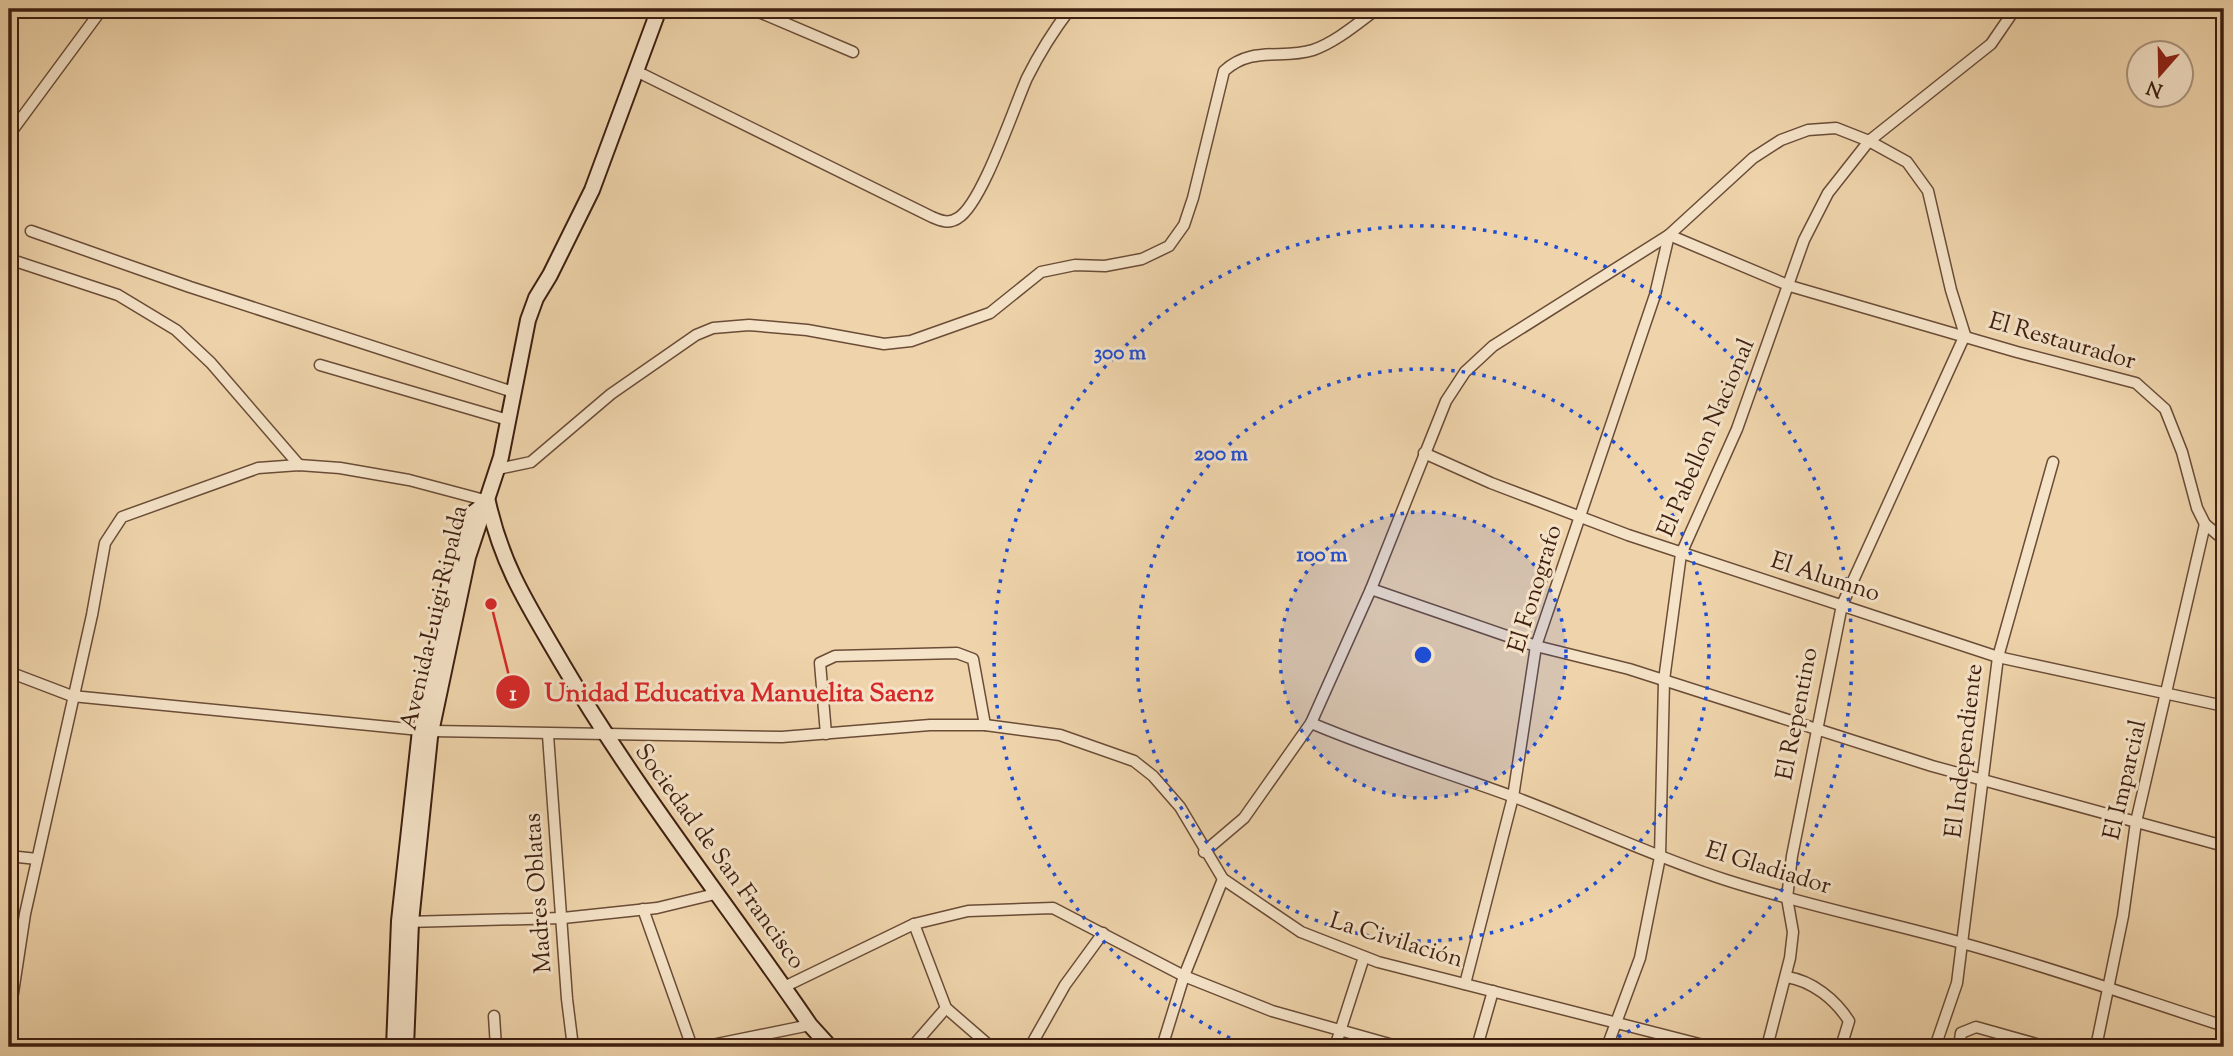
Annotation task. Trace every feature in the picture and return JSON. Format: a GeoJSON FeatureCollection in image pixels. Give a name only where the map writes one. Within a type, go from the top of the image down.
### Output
{"type":"FeatureCollection","features":[{"type":"Feature","properties":{"kind":"street"},"geometry":{"type":"LineString","coordinates":[[9,135],[102,9]]}},
{"type":"Feature","properties":{"kind":"street","name":"Avenida Luigi Ripalda"},"geometry":{"type":"LineString","coordinates":[[394,1047],[426,731],[468,557],[498,469],[521,345],[536,298],[592,190],[638,72],[659,9]]}},
{"type":"Feature","properties":{"kind":"street"},"geometry":{"type":"LineString","coordinates":[[752,9],[853,51]]}},
{"type":"Feature","properties":{"kind":"street"},"geometry":{"type":"LineString","coordinates":[[638,72],[932,218],[950,221],[960,218],[968,206],[995,158],[1028,77],[1070,9]]}},
{"type":"Feature","properties":{"kind":"street"},"geometry":{"type":"LineString","coordinates":[[498,469],[531,462],[611,394],[696,335],[713,328],[749,325],[807,330],[884,344],[911,341],[990,313],[1041,272],[1075,265],[1105,266],[1142,259],[1169,246],[1184,225],[1194,198],[1224,71],[1235,61],[1252,56],[1312,50],[1377,9]]}},
{"type":"Feature","properties":{"kind":"street","name":"El Pabellon Nacional"},"geometry":{"type":"LineString","coordinates":[[1607,1047],[1649,924],[1660,858],[1664,680],[1681,554],[1737,429],[1817,211],[1869,141],[1991,44],[2015,9]]}},
{"type":"Feature","properties":{"kind":"street","name":"El Restaurador"},"geometry":{"type":"LineString","coordinates":[[1204,852],[1244,818],[1311,723],[1371,589],[1446,401],[1465,372],[1493,346],[1669,235],[1753,158],[1781,140],[1808,130],[1836,128],[1869,141],[1908,162],[1928,191],[1951,290],[1965,335],[2017,352],[2136,383],[2165,408],[2205,524]]}},
{"type":"Feature","properties":{"kind":"street"},"geometry":{"type":"LineString","coordinates":[[32,231],[190,288],[513,392]]}},
{"type":"Feature","properties":{"kind":"street"},"geometry":{"type":"LineString","coordinates":[[1669,235],[1790,286],[1965,335]]}},
{"type":"Feature","properties":{"kind":"street","name":"El Fonografo"},"geometry":{"type":"LineString","coordinates":[[1465,984],[1514,797],[1536,646],[1655,295],[1669,235]]}},
{"type":"Feature","properties":{"kind":"street"},"geometry":{"type":"LineString","coordinates":[[9,258],[74,283],[118,295],[176,330],[211,363],[299,465]]}},
{"type":"Feature","properties":{"kind":"street","name":"El Repentino"},"geometry":{"type":"LineString","coordinates":[[1767,1047],[1787,977],[1793,932],[1787,898],[1816,731],[1842,605],[1965,335]]}},
{"type":"Feature","properties":{"kind":"street"},"geometry":{"type":"LineString","coordinates":[[320,365],[508,420]]}},
{"type":"Feature","properties":{"kind":"street","name":"El Alumno"},"geometry":{"type":"LineString","coordinates":[[1424,453],[1580,517],[1681,554],[1998,657],[2224,706]]}},
{"type":"Feature","properties":{"kind":"street","name":"El Independiente"},"geometry":{"type":"LineString","coordinates":[[1935,1047],[1958,983],[1998,657],[2053,462]]}},
{"type":"Feature","properties":{"kind":"street"},"geometry":{"type":"LineString","coordinates":[[9,1019],[37,859],[92,615],[105,543],[122,517],[258,468],[299,465],[341,468],[409,480],[488,501]]}},
{"type":"Feature","properties":{"kind":"street","name":"Sociedad de San Francisco"},"geometry":{"type":"LineString","coordinates":[[488,501],[498,542],[510,574],[605,736],[715,894],[810,1025],[830,1047]]}},
{"type":"Feature","properties":{"kind":"street"},"geometry":{"type":"LineString","coordinates":[[2205,524],[2224,540]]}},
{"type":"Feature","properties":{"kind":"street","name":"El Imparcial"},"geometry":{"type":"LineString","coordinates":[[2096,1047],[2110,989],[2136,822],[2168,695],[2205,524]]}},
{"type":"Feature","properties":{"kind":"street"},"geometry":{"type":"LineString","coordinates":[[1371,589],[1536,646],[1664,680],[1816,731],[2224,846]]}},
{"type":"Feature","properties":{"kind":"street"},"geometry":{"type":"LineString","coordinates":[[826,734],[820,663],[835,656],[957,653],[972,659],[985,725]]}},
{"type":"Feature","properties":{"kind":"street","name":"La Civilación"},"geometry":{"type":"LineString","coordinates":[[9,673],[72,696],[192,710],[426,731],[782,737],[930,725],[985,725],[1060,735],[1134,761],[1153,776],[1180,807],[1204,852],[1223,879],[1301,932],[1364,957],[1711,1047]]}},
{"type":"Feature","properties":{"kind":"street","name":"El Gladiador"},"geometry":{"type":"LineString","coordinates":[[1311,723],[1367,747],[1514,797],[1619,838],[1660,858],[1787,898],[1964,943],[2224,1026]]}},
{"type":"Feature","properties":{"kind":"street","name":"Madres Oblatas"},"geometry":{"type":"LineString","coordinates":[[548,735],[567,999],[573,1047]]}},
{"type":"Feature","properties":{"kind":"street"},"geometry":{"type":"LineString","coordinates":[[9,856],[37,859]]}},
{"type":"Feature","properties":{"kind":"street"},"geometry":{"type":"LineString","coordinates":[[1162,1047],[1184,976],[1223,879]]}},
{"type":"Feature","properties":{"kind":"street"},"geometry":{"type":"LineString","coordinates":[[405,922],[563,918],[643,909],[715,894]]}},
{"type":"Feature","properties":{"kind":"street"},"geometry":{"type":"LineString","coordinates":[[784,987],[914,924],[968,911],[1053,908],[1184,976],[1272,1011],[1400,1047]]}},
{"type":"Feature","properties":{"kind":"street"},"geometry":{"type":"LineString","coordinates":[[643,909],[692,1047]]}},
{"type":"Feature","properties":{"kind":"street","name":"Avenida Luigi Ripalda"},"geometry":{"type":"LineString","coordinates":[[405,922],[406,1047]]}},
{"type":"Feature","properties":{"kind":"street"},"geometry":{"type":"LineString","coordinates":[[914,924],[946,1008],[991,1047]]}},
{"type":"Feature","properties":{"kind":"street"},"geometry":{"type":"LineString","coordinates":[[1030,1047],[1066,985],[1103,933]]}},
{"type":"Feature","properties":{"kind":"street"},"geometry":{"type":"LineString","coordinates":[[1335,1047],[1364,957]]}},
{"type":"Feature","properties":{"kind":"street"},"geometry":{"type":"LineString","coordinates":[[1787,977],[1814,987],[1841,1008],[1849,1021],[1841,1047]]}},
{"type":"Feature","properties":{"kind":"street"},"geometry":{"type":"LineString","coordinates":[[1477,1047],[1493,991]]}},
{"type":"Feature","properties":{"kind":"street"},"geometry":{"type":"LineString","coordinates":[[912,1047],[946,1008]]}},
{"type":"Feature","properties":{"kind":"street"},"geometry":{"type":"LineString","coordinates":[[494,1016],[496,1047]]}},
{"type":"Feature","properties":{"kind":"street"},"geometry":{"type":"LineString","coordinates":[[702,1047],[810,1025]]}},
{"type":"Feature","properties":{"kind":"street"},"geometry":{"type":"LineString","coordinates":[[1959,1047],[1961,1033],[1972,1027],[2047,1047]]}},
{"type":"Feature","properties":{"kind":"place","name":"Unidad Educativa Manuelita Saenz"},"geometry":{"type":"Point","coordinates":[491,604]}}]}
